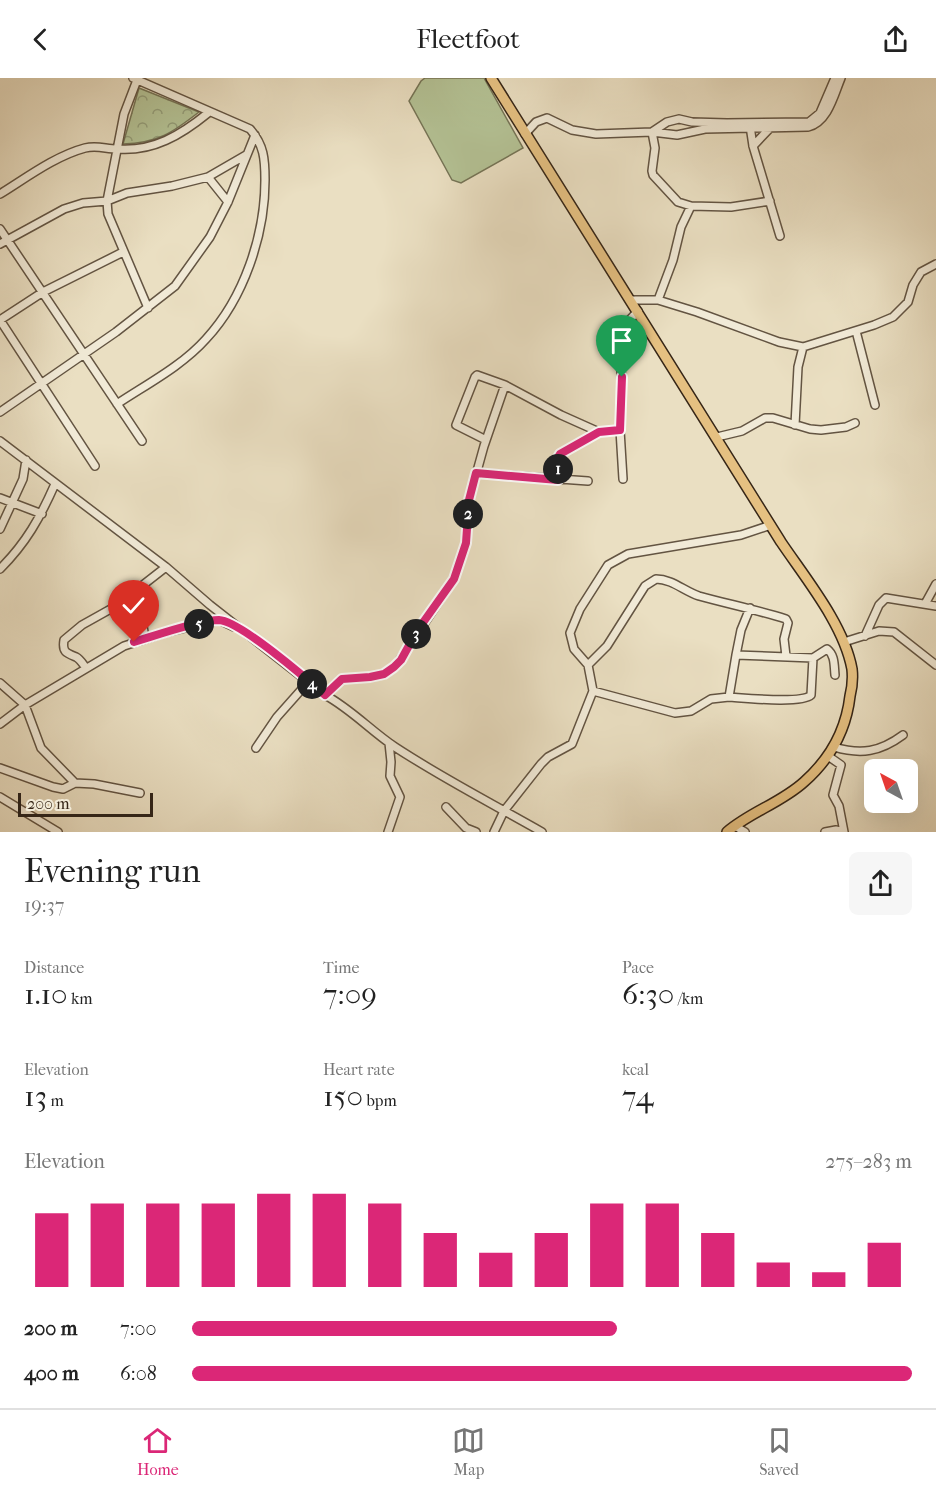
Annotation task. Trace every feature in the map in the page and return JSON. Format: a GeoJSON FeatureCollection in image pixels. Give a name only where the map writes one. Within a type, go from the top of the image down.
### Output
{"type":"FeatureCollection","features":[{"type":"Feature","properties":{"kind":"highway"},"geometry":{"type":"LineString","coordinates":[[491,78],[771,525],[825,607],[844,642],[852,670],[852,685],[848,715],[834,747],[803,783],[731,829]]}},
{"type":"Feature","properties":{"kind":"street"},"geometry":{"type":"LineString","coordinates":[[652,132],[679,119],[770,128],[819,122],[836,78]]}},
{"type":"Feature","properties":{"kind":"street"},"geometry":{"type":"LineString","coordinates":[[822,114],[841,78]]}},
{"type":"Feature","properties":{"kind":"street"},"geometry":{"type":"LineString","coordinates":[[117,404],[168,370],[204,342],[214,330],[241,285],[257,240],[265,202],[265,157],[261,143],[250,129],[208,113],[135,79],[124,114],[107,201],[108,214],[148,308]]}},
{"type":"Feature","properties":{"kind":"street"},"geometry":{"type":"LineString","coordinates":[[0,194],[56,160],[85,148],[154,147],[178,135],[208,113]]}},
{"type":"Feature","properties":{"kind":"street"},"geometry":{"type":"LineString","coordinates":[[525,134],[536,122],[547,118],[572,130],[596,134],[652,132],[677,135],[722,128],[808,124]]}},
{"type":"Feature","properties":{"kind":"street"},"geometry":{"type":"LineString","coordinates":[[692,122],[693,131]]}},
{"type":"Feature","properties":{"kind":"street"},"geometry":{"type":"LineString","coordinates":[[750,126],[753,146],[780,236]]}},
{"type":"Feature","properties":{"kind":"street"},"geometry":{"type":"LineString","coordinates":[[753,146],[770,128]]}},
{"type":"Feature","properties":{"kind":"street"},"geometry":{"type":"LineString","coordinates":[[652,132],[655,148],[653,175],[678,202],[692,206],[731,207],[770,201]]}},
{"type":"Feature","properties":{"kind":"street"},"geometry":{"type":"LineString","coordinates":[[0,412],[83,355],[175,286],[210,237],[228,202],[255,135]]}},
{"type":"Feature","properties":{"kind":"street"},"geometry":{"type":"LineString","coordinates":[[3,242],[64,209],[82,203],[107,201],[127,193],[208,177],[246,155]]}},
{"type":"Feature","properties":{"kind":"street"},"geometry":{"type":"LineString","coordinates":[[208,177],[228,202]]}},
{"type":"Feature","properties":{"kind":"street"},"geometry":{"type":"LineString","coordinates":[[658,300],[673,260],[681,227],[692,206]]}},
{"type":"Feature","properties":{"kind":"street"},"geometry":{"type":"LineString","coordinates":[[0,229],[3,242],[43,292],[142,441]]}},
{"type":"Feature","properties":{"kind":"street"},"geometry":{"type":"LineString","coordinates":[[95,466],[0,320],[43,292],[123,252]]}},
{"type":"Feature","properties":{"kind":"street"},"geometry":{"type":"LineString","coordinates":[[632,300],[658,300],[779,342],[803,347],[885,321],[900,312],[908,302],[913,285],[921,272],[936,264]]}},
{"type":"Feature","properties":{"kind":"street"},"geometry":{"type":"LineString","coordinates":[[623,479],[620,430],[622,379],[617,339],[621,329],[638,311]]}},
{"type":"Feature","properties":{"kind":"street"},"geometry":{"type":"LineString","coordinates":[[856,331],[875,405]]}},
{"type":"Feature","properties":{"kind":"street"},"geometry":{"type":"LineString","coordinates":[[795,424],[798,367],[803,347]]}},
{"type":"Feature","properties":{"kind":"street"},"geometry":{"type":"LineString","coordinates":[[486,440],[456,425],[475,377],[480,375],[599,432]]}},
{"type":"Feature","properties":{"kind":"street"},"geometry":{"type":"LineString","coordinates":[[325,695],[342,679],[384,674],[394,667],[401,660],[417,631],[454,579],[466,543],[469,500],[476,473],[505,385]]}},
{"type":"Feature","properties":{"kind":"street"},"geometry":{"type":"LineString","coordinates":[[717,437],[742,431],[765,418],[821,430],[846,427],[855,423]]}},
{"type":"Feature","properties":{"kind":"street"},"geometry":{"type":"LineString","coordinates":[[558,480],[557,459],[560,454],[599,432],[620,430]]}},
{"type":"Feature","properties":{"kind":"street"},"geometry":{"type":"LineString","coordinates":[[0,441],[166,567],[245,632],[389,743],[462,788],[542,832]]}},
{"type":"Feature","properties":{"kind":"street"},"geometry":{"type":"LineString","coordinates":[[0,529],[23,478],[26,460]]}},
{"type":"Feature","properties":{"kind":"street"},"geometry":{"type":"LineString","coordinates":[[476,473],[588,481]]}},
{"type":"Feature","properties":{"kind":"street"},"geometry":{"type":"LineString","coordinates":[[0,569],[20,549],[42,514],[55,484]]}},
{"type":"Feature","properties":{"kind":"street"},"geometry":{"type":"LineString","coordinates":[[0,498],[42,514]]}},
{"type":"Feature","properties":{"kind":"street"},"geometry":{"type":"LineString","coordinates":[[494,832],[504,811],[541,764],[548,757],[572,744],[593,691],[588,665],[574,649],[570,633],[580,609],[608,565],[628,555],[741,535],[771,525]]}},
{"type":"Feature","properties":{"kind":"street"},"geometry":{"type":"LineString","coordinates":[[86,668],[76,657],[66,653],[63,649],[64,640],[82,625],[100,616],[137,590],[166,567]]}},
{"type":"Feature","properties":{"kind":"street"},"geometry":{"type":"LineString","coordinates":[[588,665],[607,646],[645,586],[656,579],[669,582],[697,595],[787,620],[784,639],[786,656]]}},
{"type":"Feature","properties":{"kind":"street"},"geometry":{"type":"LineString","coordinates":[[925,604],[936,584]]}},
{"type":"Feature","properties":{"kind":"street"},"geometry":{"type":"LineString","coordinates":[[137,590],[145,638]]}},
{"type":"Feature","properties":{"kind":"street"},"geometry":{"type":"LineString","coordinates":[[865,636],[879,605],[885,598],[936,606]]}},
{"type":"Feature","properties":{"kind":"street"},"geometry":{"type":"LineString","coordinates":[[729,697],[741,630],[750,608]]}},
{"type":"Feature","properties":{"kind":"street"},"geometry":{"type":"LineString","coordinates":[[0,724],[25,705],[123,646],[145,638],[219,620],[245,632]]}},
{"type":"Feature","properties":{"kind":"street"},"geometry":{"type":"LineString","coordinates":[[844,642],[886,630],[894,632],[936,664]]}},
{"type":"Feature","properties":{"kind":"street"},"geometry":{"type":"LineString","coordinates":[[736,655],[813,658],[827,649],[834,660],[835,675]]}},
{"type":"Feature","properties":{"kind":"street"},"geometry":{"type":"LineString","coordinates":[[593,691],[675,713],[691,711],[711,699],[729,697],[810,698],[814,671],[813,658]]}},
{"type":"Feature","properties":{"kind":"street"},"geometry":{"type":"LineString","coordinates":[[256,748],[277,717],[309,681]]}},
{"type":"Feature","properties":{"kind":"street"},"geometry":{"type":"LineString","coordinates":[[0,683],[25,705],[41,748],[75,783]]}},
{"type":"Feature","properties":{"kind":"street"},"geometry":{"type":"LineString","coordinates":[[834,747],[863,752],[892,743],[903,735]]}},
{"type":"Feature","properties":{"kind":"street"},"geometry":{"type":"LineString","coordinates":[[388,832],[400,797],[390,776],[389,743]]}},
{"type":"Feature","properties":{"kind":"street"},"geometry":{"type":"LineString","coordinates":[[825,832],[836,830],[844,832],[839,806],[833,795],[841,765],[828,756]]}},
{"type":"Feature","properties":{"kind":"street"},"geometry":{"type":"LineString","coordinates":[[0,768],[63,789],[75,783],[94,784],[140,793]]}},
{"type":"Feature","properties":{"kind":"street"},"geometry":{"type":"LineString","coordinates":[[0,798],[58,832]]}},
{"type":"Feature","properties":{"kind":"street"},"geometry":{"type":"LineString","coordinates":[[446,807],[466,828],[476,832]]}},
{"type":"Feature","properties":{"kind":"street"},"geometry":{"type":"LineString","coordinates":[[731,829],[745,832]]}},
{"type":"Feature","properties":{"kind":"green space"},"geometry":{"type":"Polygon","coordinates":[[[425,78],[484,78],[523,148],[461,183],[452,180],[409,101],[425,78]]]}},
{"type":"Feature","properties":{"kind":"green space"},"geometry":{"type":"Polygon","coordinates":[[[139,88],[199,112],[181,126],[155,139],[123,144],[139,88]]]}},
{"type":"Feature","properties":{"kind":"route"},"geometry":{"type":"LineString","coordinates":[[134,642],[219,620],[245,632],[325,695],[342,679],[384,674],[401,660],[417,631],[454,579],[466,543],[469,500],[476,473],[558,480],[557,459],[560,454],[599,432],[620,430],[622,377]]}}]}
